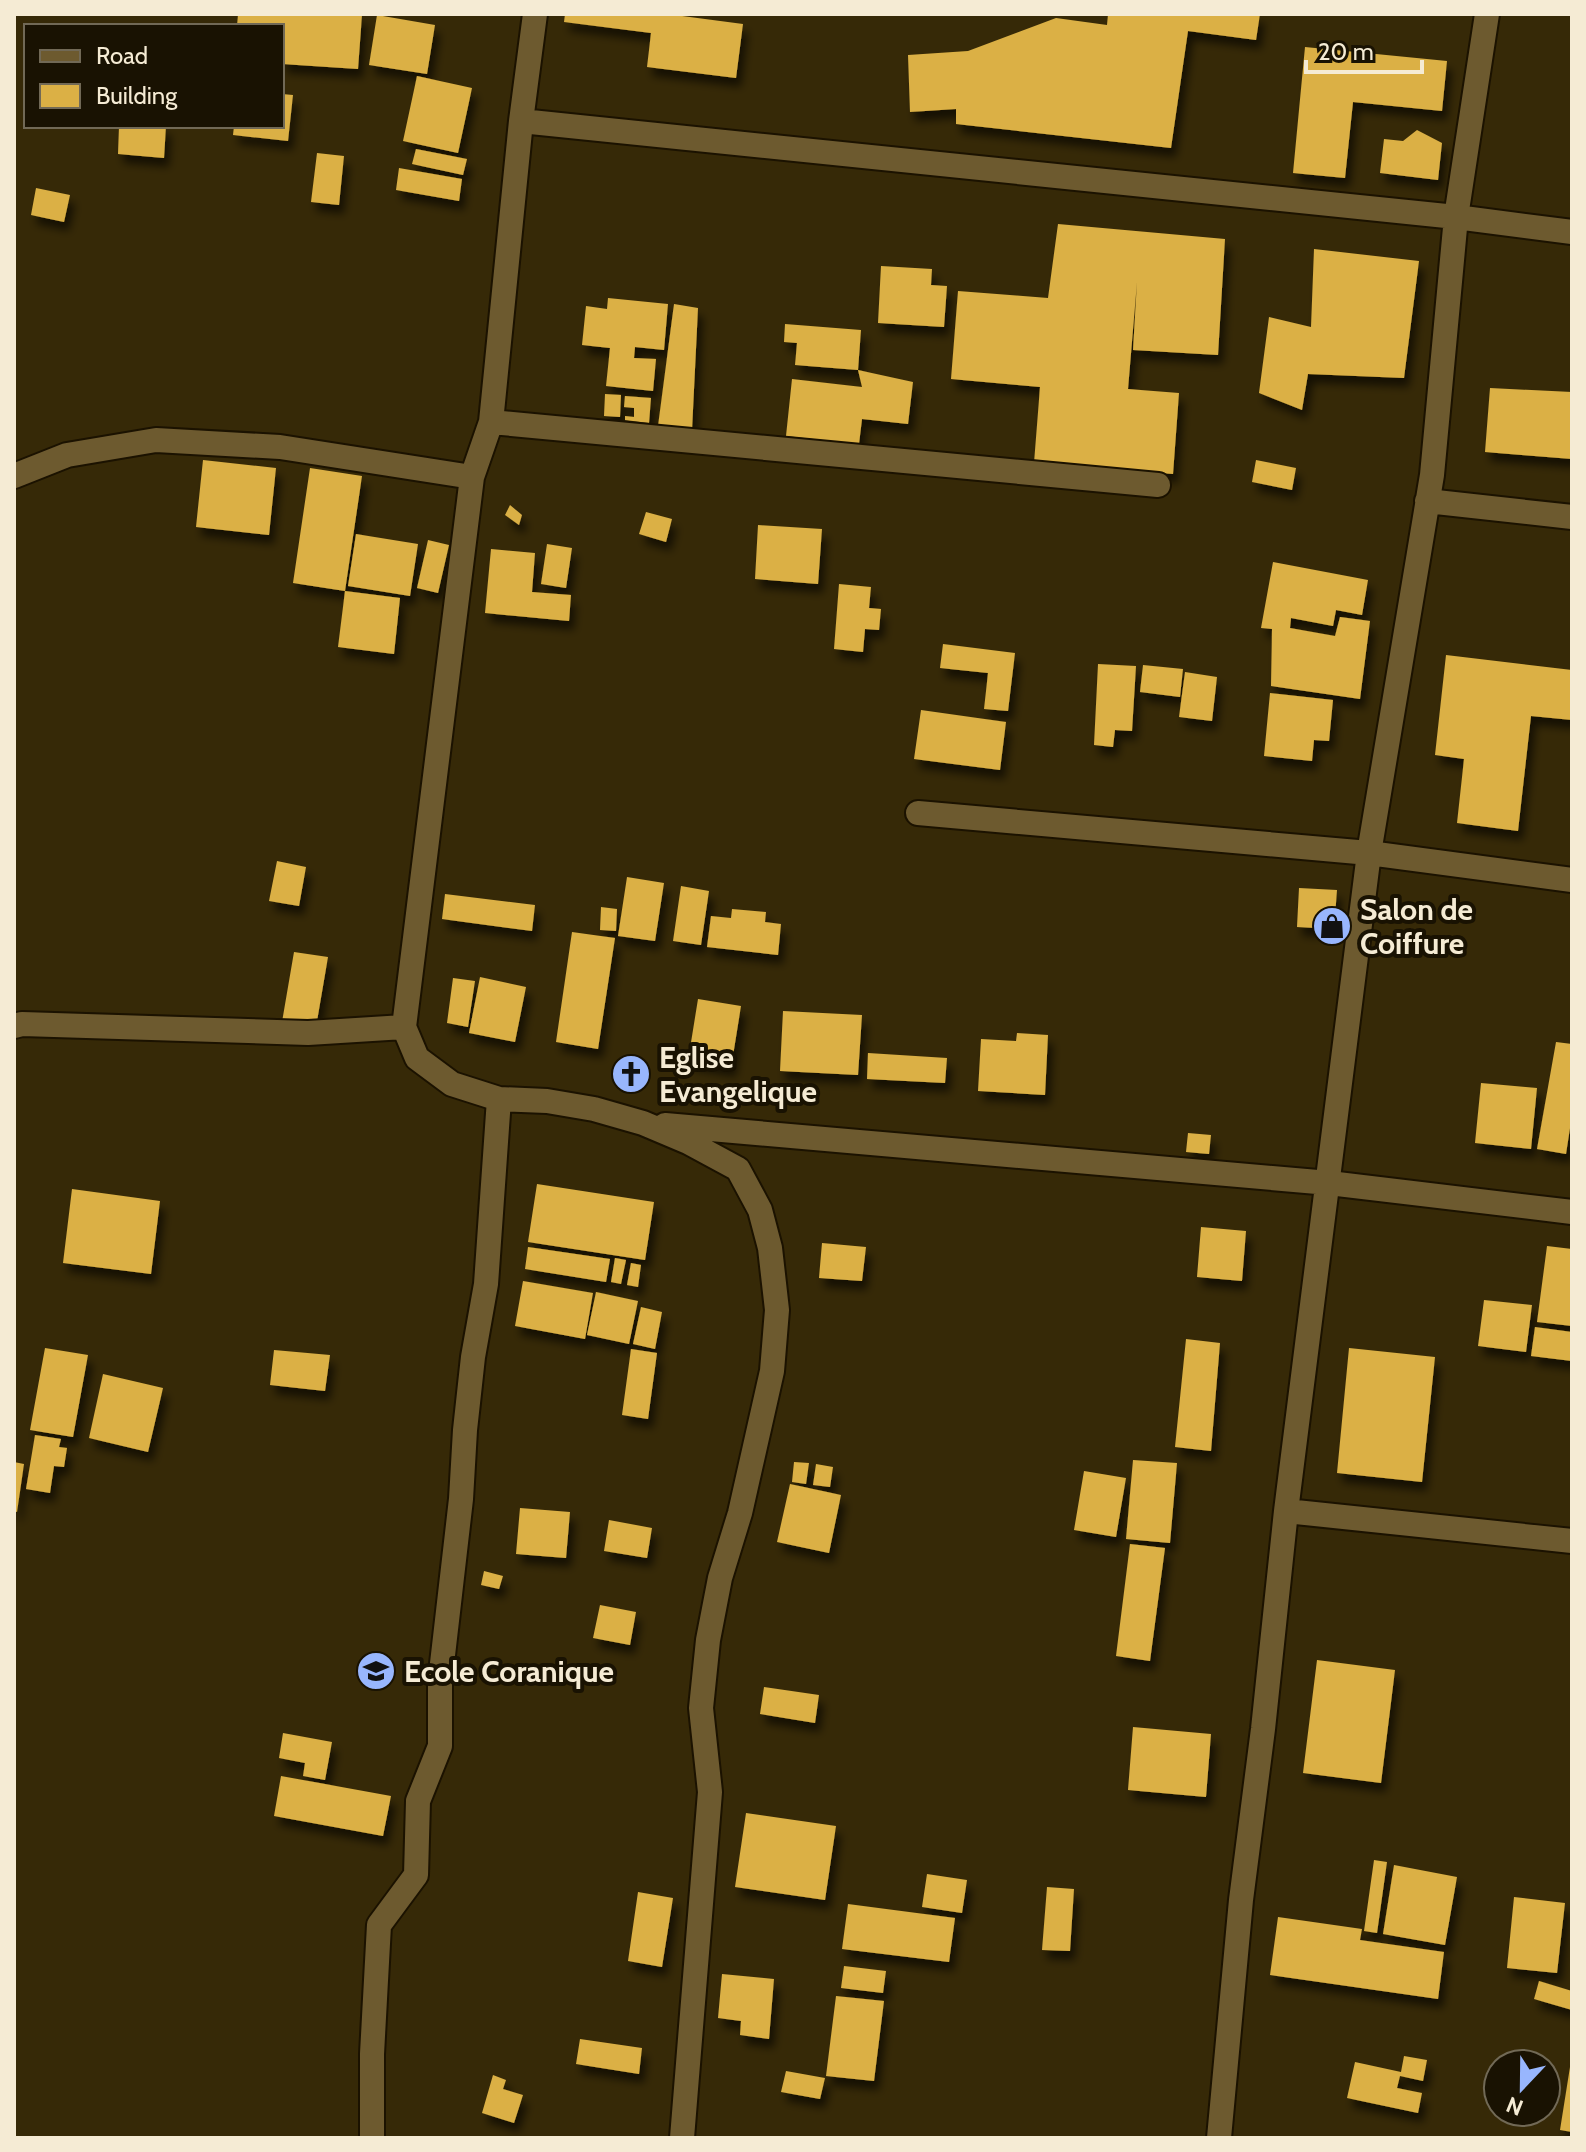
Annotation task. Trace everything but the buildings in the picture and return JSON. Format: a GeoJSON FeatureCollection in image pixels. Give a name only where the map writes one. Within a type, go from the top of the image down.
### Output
{"type":"FeatureCollection","features":[{"type":"Feature","properties":{"kind":"street"},"geometry":{"type":"LineString","coordinates":[[535,14],[521,121],[491,422],[472,477],[404,1027],[417,1058],[452,1084],[499,1099],[547,1101],[594,1109],[643,1123],[688,1142],[738,1169],[760,1210],[770,1248],[777,1310],[772,1371],[740,1513],[720,1578],[708,1640],[701,1708],[710,1792],[682,2138]]}},
{"type":"Feature","properties":{"kind":"street"},"geometry":{"type":"LineString","coordinates":[[1219,2138],[1241,1900],[1286,1511],[1369,853],[1427,501],[1456,217],[1487,14]]}},
{"type":"Feature","properties":{"kind":"street"},"geometry":{"type":"LineString","coordinates":[[521,121],[1456,217],[1572,232]]}},
{"type":"Feature","properties":{"kind":"street"},"geometry":{"type":"LineString","coordinates":[[491,422],[1158,485]]}},
{"type":"Feature","properties":{"kind":"street"},"geometry":{"type":"LineString","coordinates":[[14,476],[67,455],[156,440],[280,447],[472,477]]}},
{"type":"Feature","properties":{"kind":"street"},"geometry":{"type":"LineString","coordinates":[[1427,501],[1572,517]]}},
{"type":"Feature","properties":{"kind":"street"},"geometry":{"type":"LineString","coordinates":[[918,813],[1369,853],[1572,880]]}},
{"type":"Feature","properties":{"kind":"street"},"geometry":{"type":"LineString","coordinates":[[14,1026],[308,1033],[404,1027]]}},
{"type":"Feature","properties":{"kind":"street"},"geometry":{"type":"LineString","coordinates":[[372,2138],[372,2054],[379,1925],[416,1875],[418,1801],[440,1746],[440,1681],[461,1499],[473,1357],[486,1284],[499,1099]]}},
{"type":"Feature","properties":{"kind":"street"},"geometry":{"type":"LineString","coordinates":[[643,1123],[1329,1183],[1572,1212]]}},
{"type":"Feature","properties":{"kind":"street"},"geometry":{"type":"LineString","coordinates":[[1286,1511],[1572,1541]]}},
{"type":"Feature","properties":{"kind":"place","name":"Salon de Coiffure"},"geometry":{"type":"Point","coordinates":[1332,926]}},
{"type":"Feature","properties":{"kind":"place","name":"Eglise Evangelique"},"geometry":{"type":"Point","coordinates":[631,1074]}},
{"type":"Feature","properties":{"kind":"place","name":"Ecole Coranique"},"geometry":{"type":"Point","coordinates":[376,1671]}}]}
